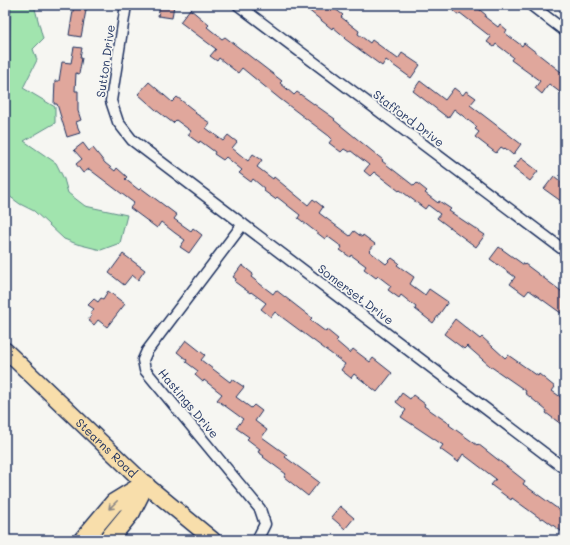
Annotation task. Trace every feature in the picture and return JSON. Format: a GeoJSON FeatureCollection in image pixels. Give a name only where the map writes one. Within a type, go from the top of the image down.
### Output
{"type":"FeatureCollection","features":[{"type":"Feature","properties":{"kind":"highway"},"geometry":{"type":"LineString","coordinates":[[83,540],[114,503],[146,484]]}},
{"type":"Feature","properties":{"kind":"highway"},"geometry":{"type":"LineString","coordinates":[[108,540],[131,512],[146,484]]}},
{"type":"Feature","properties":{"kind":"main road","name":"Stearns Road"},"geometry":{"type":"LineString","coordinates":[[5,350],[146,484],[213,540]]}},
{"type":"Feature","properties":{"kind":"street","name":"Sutton Drive"},"geometry":{"type":"LineString","coordinates":[[126,5],[111,101],[118,122],[132,140]]}},
{"type":"Feature","properties":{"kind":"street","name":"Stafford Drive"},"geometry":{"type":"LineString","coordinates":[[238,5],[565,252]]}},
{"type":"Feature","properties":{"kind":"street"},"geometry":{"type":"LineString","coordinates":[[531,5],[565,31]]}},
{"type":"Feature","properties":{"kind":"street","name":"Somerset Drive"},"geometry":{"type":"LineString","coordinates":[[132,140],[565,468]]}},
{"type":"Feature","properties":{"kind":"street","name":"Hastings Drive"},"geometry":{"type":"LineString","coordinates":[[243,224],[147,351],[143,360],[145,370],[260,509],[265,524],[257,540]]}},
{"type":"Feature","properties":{"kind":"green space"},"geometry":{"type":"Polygon","coordinates":[[[11,5],[34,5],[43,39],[33,49],[37,60],[23,88],[55,107],[55,123],[24,141],[56,163],[64,179],[68,193],[85,206],[127,215],[120,243],[101,250],[64,239],[34,211],[20,204],[5,193],[5,110],[10,71],[11,5]]]}},
{"type":"Feature","properties":{"kind":"building"},"geometry":{"type":"Polygon","coordinates":[[[74,5],[87,5],[81,37],[69,35],[74,5]]]}},
{"type":"Feature","properties":{"kind":"building"},"geometry":{"type":"Polygon","coordinates":[[[160,5],[174,5],[172,18],[158,16],[160,5]]]}},
{"type":"Feature","properties":{"kind":"building"},"geometry":{"type":"Polygon","coordinates":[[[302,5],[330,5],[343,15],[341,17],[359,31],[358,34],[370,43],[372,40],[398,59],[402,53],[420,65],[411,78],[386,60],[382,66],[345,39],[346,38],[333,27],[332,29],[302,5]]]}},
{"type":"Feature","properties":{"kind":"building"},"geometry":{"type":"Polygon","coordinates":[[[446,5],[474,5],[486,15],[485,17],[498,27],[500,24],[507,30],[505,33],[522,46],[524,43],[565,75],[565,96],[549,84],[542,94],[535,88],[540,81],[511,60],[513,57],[496,44],[494,47],[487,42],[491,37],[460,13],[459,15],[446,5]]]}},
{"type":"Feature","properties":{"kind":"building"},"geometry":{"type":"Polygon","coordinates":[[[190,9],[209,25],[207,27],[222,39],[225,37],[282,81],[280,83],[294,95],[297,92],[335,119],[334,120],[383,160],[382,161],[414,186],[417,183],[427,191],[425,193],[438,203],[439,201],[451,209],[449,211],[485,235],[476,247],[437,218],[440,214],[428,205],[425,209],[374,172],[370,176],[364,171],[369,165],[351,151],[349,152],[344,149],[341,152],[329,143],[332,139],[329,136],[242,68],[238,73],[219,58],[217,61],[210,56],[216,49],[180,22],[190,9]]]}},
{"type":"Feature","properties":{"kind":"building"},"geometry":{"type":"Polygon","coordinates":[[[74,47],[82,48],[79,74],[76,73],[75,91],[78,91],[78,111],[81,120],[76,122],[80,133],[67,137],[57,104],[54,104],[55,81],[59,81],[62,62],[71,63],[74,47]]]}},
{"type":"Feature","properties":{"kind":"building"},"geometry":{"type":"Polygon","coordinates":[[[420,81],[445,100],[454,88],[463,95],[466,91],[476,98],[470,105],[521,144],[513,155],[505,148],[504,149],[501,147],[496,153],[475,137],[479,132],[475,129],[477,127],[454,109],[448,118],[413,91],[420,81]]]}},
{"type":"Feature","properties":{"kind":"building"},"geometry":{"type":"Polygon","coordinates":[[[149,82],[172,102],[177,97],[196,112],[195,113],[210,123],[206,128],[223,141],[228,135],[237,142],[232,148],[248,161],[253,154],[262,160],[257,167],[273,179],[274,177],[308,205],[313,199],[323,207],[319,213],[350,236],[354,231],[362,237],[363,235],[375,244],[369,251],[386,264],[392,258],[399,263],[397,265],[414,277],[410,284],[425,295],[429,289],[448,302],[433,323],[415,309],[416,307],[401,295],[399,298],[388,290],[391,286],[378,276],[376,278],[364,269],[366,266],[351,255],[350,257],[340,250],[342,247],[327,236],[325,239],[298,218],[300,215],[277,197],[275,199],[264,191],[265,189],[253,179],[251,182],[239,173],[242,170],[226,157],[223,160],[214,154],[215,152],[200,141],[199,143],[188,135],[191,131],[176,120],[173,123],[156,110],[138,94],[149,82]]]}},
{"type":"Feature","properties":{"kind":"building"},"geometry":{"type":"Polygon","coordinates":[[[83,143],[89,151],[93,148],[105,163],[115,171],[117,168],[127,177],[125,179],[139,190],[141,188],[177,215],[174,219],[191,231],[193,228],[202,235],[189,253],[180,247],[185,240],[161,222],[157,228],[130,208],[134,203],[89,169],[83,173],[76,164],[82,159],[74,150],[83,143]]]}},
{"type":"Feature","properties":{"kind":"building"},"geometry":{"type":"Polygon","coordinates":[[[521,158],[538,171],[530,181],[513,168],[521,158]]]}},
{"type":"Feature","properties":{"kind":"building"},"geometry":{"type":"Polygon","coordinates":[[[554,176],[565,185],[565,204],[544,189],[554,176]]]}},
{"type":"Feature","properties":{"kind":"building"},"geometry":{"type":"Polygon","coordinates":[[[499,247],[524,265],[525,264],[565,294],[565,316],[529,290],[525,295],[510,284],[515,277],[490,259],[499,247]]]}},
{"type":"Feature","properties":{"kind":"building"},"geometry":{"type":"Polygon","coordinates":[[[123,254],[145,270],[138,280],[132,275],[124,285],[109,273],[123,254]]]}},
{"type":"Feature","properties":{"kind":"building"},"geometry":{"type":"Polygon","coordinates":[[[242,265],[253,274],[251,277],[273,294],[276,290],[312,318],[310,320],[326,332],[327,330],[338,339],[336,341],[350,353],[353,349],[370,362],[373,358],[392,373],[377,392],[354,374],[351,378],[341,370],[345,364],[275,312],[271,317],[261,309],[266,303],[235,282],[236,279],[233,277],[242,265]]]}},
{"type":"Feature","properties":{"kind":"building"},"geometry":{"type":"Polygon","coordinates":[[[108,291],[125,304],[107,327],[98,320],[94,325],[88,320],[94,309],[88,305],[94,299],[98,302],[101,298],[103,299],[108,291]]]}},
{"type":"Feature","properties":{"kind":"building"},"geometry":{"type":"Polygon","coordinates":[[[455,319],[480,339],[482,337],[505,358],[508,355],[538,376],[539,374],[555,387],[552,391],[565,400],[565,427],[546,413],[547,411],[525,393],[526,391],[490,366],[467,346],[464,349],[444,334],[455,319]]]}},
{"type":"Feature","properties":{"kind":"building"},"geometry":{"type":"Polygon","coordinates":[[[186,340],[205,355],[201,360],[230,382],[232,379],[244,387],[236,397],[251,408],[254,405],[262,411],[255,421],[267,430],[262,437],[287,455],[285,457],[319,482],[308,496],[284,477],[286,474],[263,457],[264,456],[258,452],[260,449],[247,439],[249,437],[236,428],[243,419],[217,400],[222,394],[195,375],[198,371],[186,362],[187,360],[177,352],[186,340]]]}},
{"type":"Feature","properties":{"kind":"building"},"geometry":{"type":"Polygon","coordinates":[[[402,393],[410,399],[413,395],[425,404],[424,406],[477,445],[478,444],[525,481],[523,484],[565,514],[565,534],[512,498],[511,500],[491,485],[496,479],[463,454],[458,462],[440,449],[443,445],[401,417],[406,410],[396,402],[402,393]]]}},
{"type":"Feature","properties":{"kind":"building"},"geometry":{"type":"Polygon","coordinates":[[[340,506],[354,518],[345,529],[331,517],[340,506]]]}}]}
